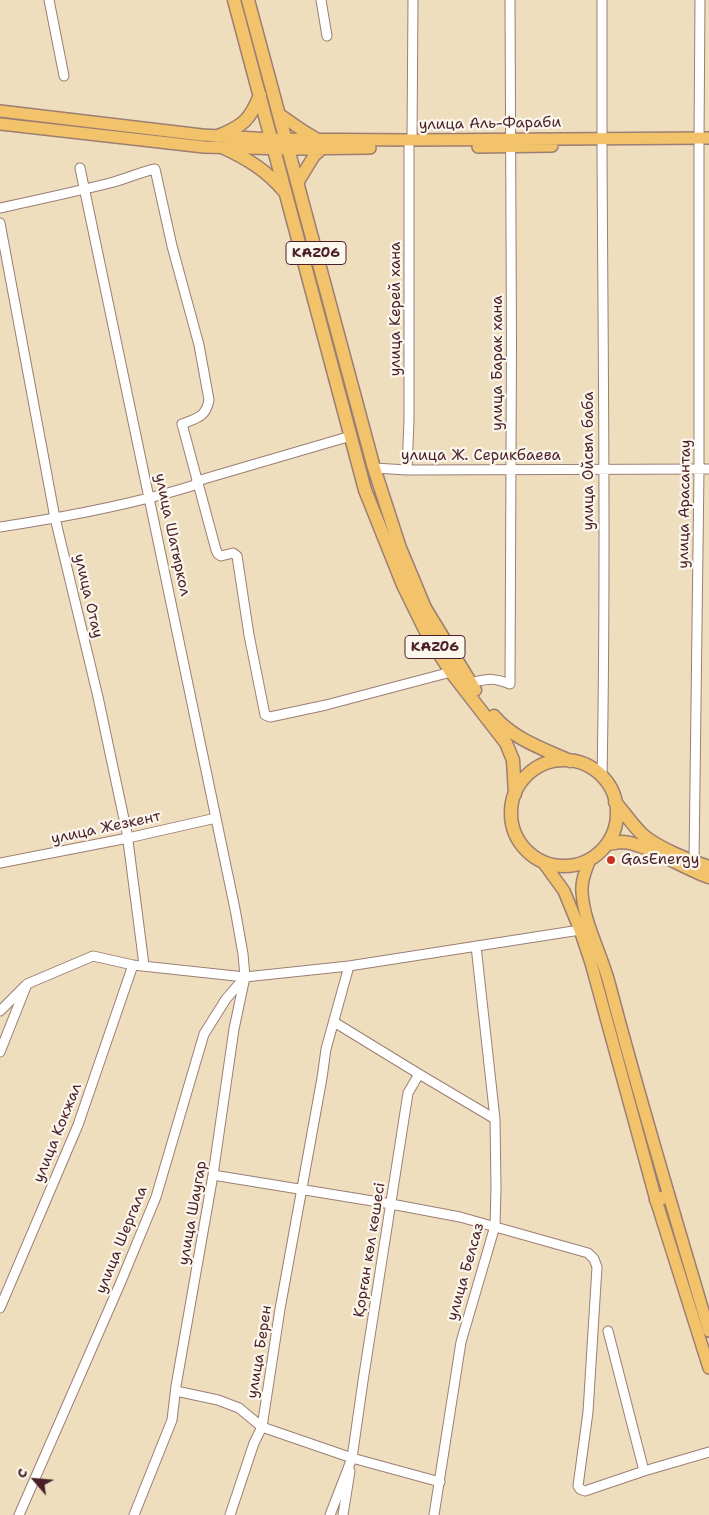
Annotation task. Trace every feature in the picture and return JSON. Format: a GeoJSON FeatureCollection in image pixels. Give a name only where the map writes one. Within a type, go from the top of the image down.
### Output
{"type":"FeatureCollection","features":[{"type":"Feature","properties":{"kind":"highway","name":"KАZ06"},"geometry":{"type":"LineString","coordinates":[[234,0],[364,490],[402,585],[429,638],[451,672],[506,743],[513,760],[515,794]]}},
{"type":"Feature","properties":{"kind":"highway","name":"KАZ06"},"geometry":{"type":"LineString","coordinates":[[248,0],[374,468],[400,548],[424,608],[470,684],[496,718],[506,727],[537,746],[570,761],[588,766],[602,777],[610,788],[615,802],[616,817],[614,831],[607,844],[590,859],[575,865],[559,866],[543,862],[529,854],[519,841],[512,826],[511,810],[515,794],[524,779],[537,768],[553,762],[570,761]]}},
{"type":"Feature","properties":{"kind":"highway"},"geometry":{"type":"LineString","coordinates":[[218,136],[244,124],[252,114],[260,95]]}},
{"type":"Feature","properties":{"kind":"highway"},"geometry":{"type":"LineString","coordinates":[[224,148],[257,165],[272,177],[286,194]]}},
{"type":"Feature","properties":{"kind":"highway","name":"KАZ06"},"geometry":{"type":"LineString","coordinates":[[615,802],[643,834],[657,844],[709,868]]}},
{"type":"Feature","properties":{"kind":"highway"},"geometry":{"type":"LineString","coordinates":[[607,844],[623,842],[634,845],[709,877]]}},
{"type":"Feature","properties":{"kind":"main road"},"geometry":{"type":"LineString","coordinates":[[0,111],[272,144]]}},
{"type":"Feature","properties":{"kind":"main road"},"geometry":{"type":"LineString","coordinates":[[279,114],[321,144],[298,182]]}},
{"type":"Feature","properties":{"kind":"main road"},"geometry":{"type":"LineString","coordinates":[[0,124],[204,147],[224,148],[272,144]]}},
{"type":"Feature","properties":{"kind":"main road"},"geometry":{"type":"LineString","coordinates":[[202,134],[204,147]]}},
{"type":"Feature","properties":{"kind":"main road","name":"улица Аль-Фараби"},"geometry":{"type":"LineString","coordinates":[[272,144],[704,141]]}},
{"type":"Feature","properties":{"kind":"main road"},"geometry":{"type":"LineString","coordinates":[[590,859],[582,878],[585,912],[607,972],[662,1198],[709,1331]]}},
{"type":"Feature","properties":{"kind":"main road"},"geometry":{"type":"LineString","coordinates":[[543,862],[564,891],[580,930],[662,1198],[709,1368]]}},
{"type":"Feature","properties":{"kind":"street"},"geometry":{"type":"LineString","coordinates":[[49,0],[64,76]]}},
{"type":"Feature","properties":{"kind":"street"},"geometry":{"type":"LineString","coordinates":[[321,0],[327,36]]}},
{"type":"Feature","properties":{"kind":"street","name":"улица Керей хана"},"geometry":{"type":"LineString","coordinates":[[407,470],[410,420],[411,144],[414,0]]}},
{"type":"Feature","properties":{"kind":"street","name":"улица Барак хана"},"geometry":{"type":"LineString","coordinates":[[470,684],[498,679],[510,684],[512,142],[510,0]]}},
{"type":"Feature","properties":{"kind":"street","name":"улица Ойсыл баба"},"geometry":{"type":"LineString","coordinates":[[602,0],[605,623],[602,777]]}},
{"type":"Feature","properties":{"kind":"street","name":"улица Арасантау"},"geometry":{"type":"LineString","coordinates":[[694,862],[704,141],[700,0]]}},
{"type":"Feature","properties":{"kind":"street","name":"улица Шатыркол"},"geometry":{"type":"LineString","coordinates":[[80,168],[235,909]]}},
{"type":"Feature","properties":{"kind":"street"},"geometry":{"type":"LineString","coordinates":[[0,208],[116,181],[155,169],[172,246],[199,345],[208,400],[207,409],[202,416],[182,424],[218,554],[221,556],[233,553],[236,556],[265,715],[270,717],[326,705],[451,672]]}},
{"type":"Feature","properties":{"kind":"street","name":"улица Отау"},"geometry":{"type":"LineString","coordinates":[[0,223],[56,518],[100,706],[128,838],[144,965]]}},
{"type":"Feature","properties":{"kind":"street"},"geometry":{"type":"LineString","coordinates":[[0,527],[150,499],[195,486],[197,481],[351,436]]}},
{"type":"Feature","properties":{"kind":"street","name":"улица Ж. Серикбаева"},"geometry":{"type":"LineString","coordinates":[[374,468],[407,470],[709,469]]}},
{"type":"Feature","properties":{"kind":"street","name":"улица Жезкент"},"geometry":{"type":"LineString","coordinates":[[0,863],[128,838],[216,818]]}},
{"type":"Feature","properties":{"kind":"street","name":"улица Шаугар"},"geometry":{"type":"LineString","coordinates":[[134,1515],[172,1420],[213,1175],[234,1029],[245,977],[235,909]]}},
{"type":"Feature","properties":{"kind":"street"},"geometry":{"type":"LineString","coordinates":[[0,1011],[27,984],[93,956],[133,965],[245,977],[349,966],[580,930]]}},
{"type":"Feature","properties":{"kind":"street","name":"улица Белсаз"},"geometry":{"type":"LineString","coordinates":[[434,1515],[461,1342],[495,1226],[495,1118],[476,946]]}},
{"type":"Feature","properties":{"kind":"street","name":"улица Кокжал"},"geometry":{"type":"LineString","coordinates":[[0,1308],[78,1125],[133,965]]}},
{"type":"Feature","properties":{"kind":"street","name":"улица Берен"},"geometry":{"type":"LineString","coordinates":[[230,1515],[254,1443],[262,1427],[280,1309],[326,1050],[349,966]]}},
{"type":"Feature","properties":{"kind":"street","name":"улица Шергала"},"geometry":{"type":"LineString","coordinates":[[19,1515],[156,1197],[204,1034],[226,999],[245,977]]}},
{"type":"Feature","properties":{"kind":"street"},"geometry":{"type":"LineString","coordinates":[[0,1052],[27,984]]}},
{"type":"Feature","properties":{"kind":"street"},"geometry":{"type":"LineString","coordinates":[[334,1022],[495,1118]]}},
{"type":"Feature","properties":{"kind":"street","name":"Қорған көл көшесі"},"geometry":{"type":"LineString","coordinates":[[330,1515],[352,1458],[408,1094],[419,1074]]}},
{"type":"Feature","properties":{"kind":"street"},"geometry":{"type":"LineString","coordinates":[[213,1175],[460,1217],[588,1253],[594,1259],[597,1267],[589,1393],[578,1486],[585,1491],[709,1452]]}},
{"type":"Feature","properties":{"kind":"street"},"geometry":{"type":"LineString","coordinates":[[608,1331],[644,1471]]}},
{"type":"Feature","properties":{"kind":"street"},"geometry":{"type":"LineString","coordinates":[[176,1391],[218,1400],[239,1408],[262,1427],[352,1458],[440,1482]]}},
{"type":"Feature","properties":{"kind":"street"},"geometry":{"type":"LineString","coordinates":[[344,1515],[352,1458]]}},
{"type":"Feature","properties":{"kind":"place","name":"GasEnergy"},"geometry":{"type":"Point","coordinates":[611,860]}}]}
